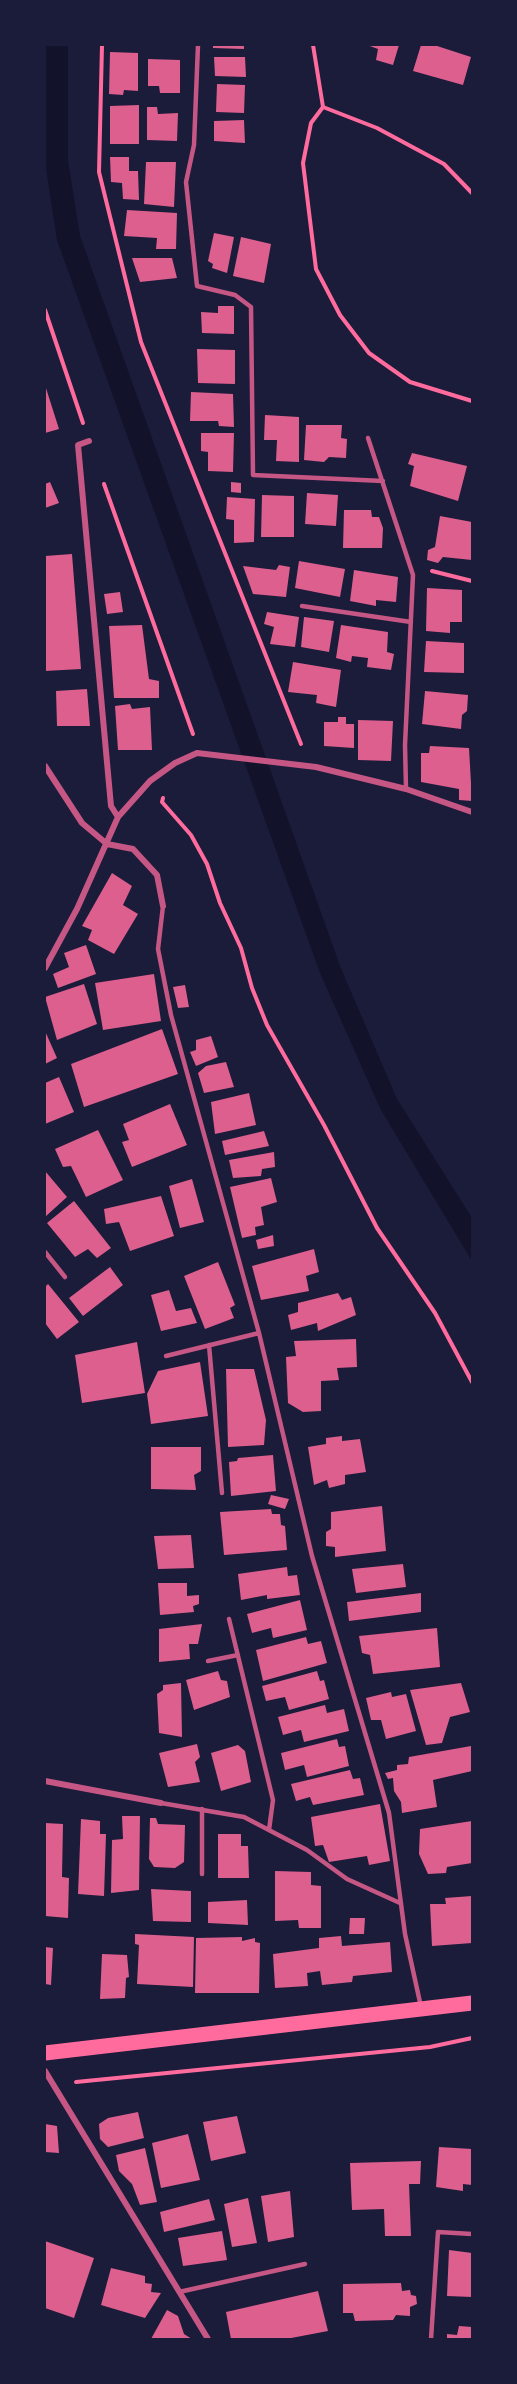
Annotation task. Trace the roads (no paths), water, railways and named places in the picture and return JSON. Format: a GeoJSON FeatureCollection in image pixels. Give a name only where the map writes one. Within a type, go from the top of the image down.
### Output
{"type":"FeatureCollection","features":[{"type":"Feature","properties":{"kind":"main road"},"geometry":{"type":"LineString","coordinates":[[45,2053],[422,2011],[472,2003]]}},
{"type":"Feature","properties":{"kind":"street"},"geometry":{"type":"LineString","coordinates":[[89,441],[78,445],[111,806],[118,817]]}},
{"type":"Feature","properties":{"kind":"street"},"geometry":{"type":"LineString","coordinates":[[45,968],[77,909],[118,817],[150,781],[175,763],[197,753],[315,766],[406,789],[472,812]]}},
{"type":"Feature","properties":{"kind":"street"},"geometry":{"type":"LineString","coordinates":[[45,766],[82,823],[107,844],[133,849],[157,875],[163,906]]}},
{"type":"Feature","properties":{"kind":"street"},"geometry":{"type":"LineString","coordinates":[[45,1781],[161,1803]]}},
{"type":"Feature","properties":{"kind":"street"},"geometry":{"type":"LineString","coordinates":[[45,2071],[208,2339]]}},
{"type":"Feature","properties":{"kind":"lane"},"geometry":{"type":"LineString","coordinates":[[198,45],[194,145],[186,182],[197,286],[235,295],[251,307],[253,475],[383,481]]}},
{"type":"Feature","properties":{"kind":"lane"},"geometry":{"type":"LineString","coordinates":[[368,438],[413,575],[405,745],[406,789]]}},
{"type":"Feature","properties":{"kind":"lane"},"geometry":{"type":"LineString","coordinates":[[302,606],[411,622]]}},
{"type":"Feature","properties":{"kind":"lane"},"geometry":{"type":"LineString","coordinates":[[163,906],[158,950],[171,1015],[259,1333],[312,1556],[389,1813],[400,1903],[422,2011]]}},
{"type":"Feature","properties":{"kind":"lane"},"geometry":{"type":"LineString","coordinates":[[45,1252],[65,1277]]}},
{"type":"Feature","properties":{"kind":"lane"},"geometry":{"type":"LineString","coordinates":[[166,1356],[259,1333]]}},
{"type":"Feature","properties":{"kind":"lane"},"geometry":{"type":"LineString","coordinates":[[209,1345],[222,1493]]}},
{"type":"Feature","properties":{"kind":"lane"},"geometry":{"type":"LineString","coordinates":[[229,1619],[273,1800],[269,1830]]}},
{"type":"Feature","properties":{"kind":"lane"},"geometry":{"type":"LineString","coordinates":[[208,1661],[238,1655]]}},
{"type":"Feature","properties":{"kind":"lane"},"geometry":{"type":"LineString","coordinates":[[161,1803],[244,1817],[307,1850],[347,1879],[400,1903]]}},
{"type":"Feature","properties":{"kind":"lane"},"geometry":{"type":"LineString","coordinates":[[202,1809],[202,1874]]}},
{"type":"Feature","properties":{"kind":"lane"},"geometry":{"type":"LineString","coordinates":[[431,2339],[438,2232],[472,2234]]}},
{"type":"Feature","properties":{"kind":"lane"},"geometry":{"type":"LineString","coordinates":[[179,2292],[304,2264]]}}]}
